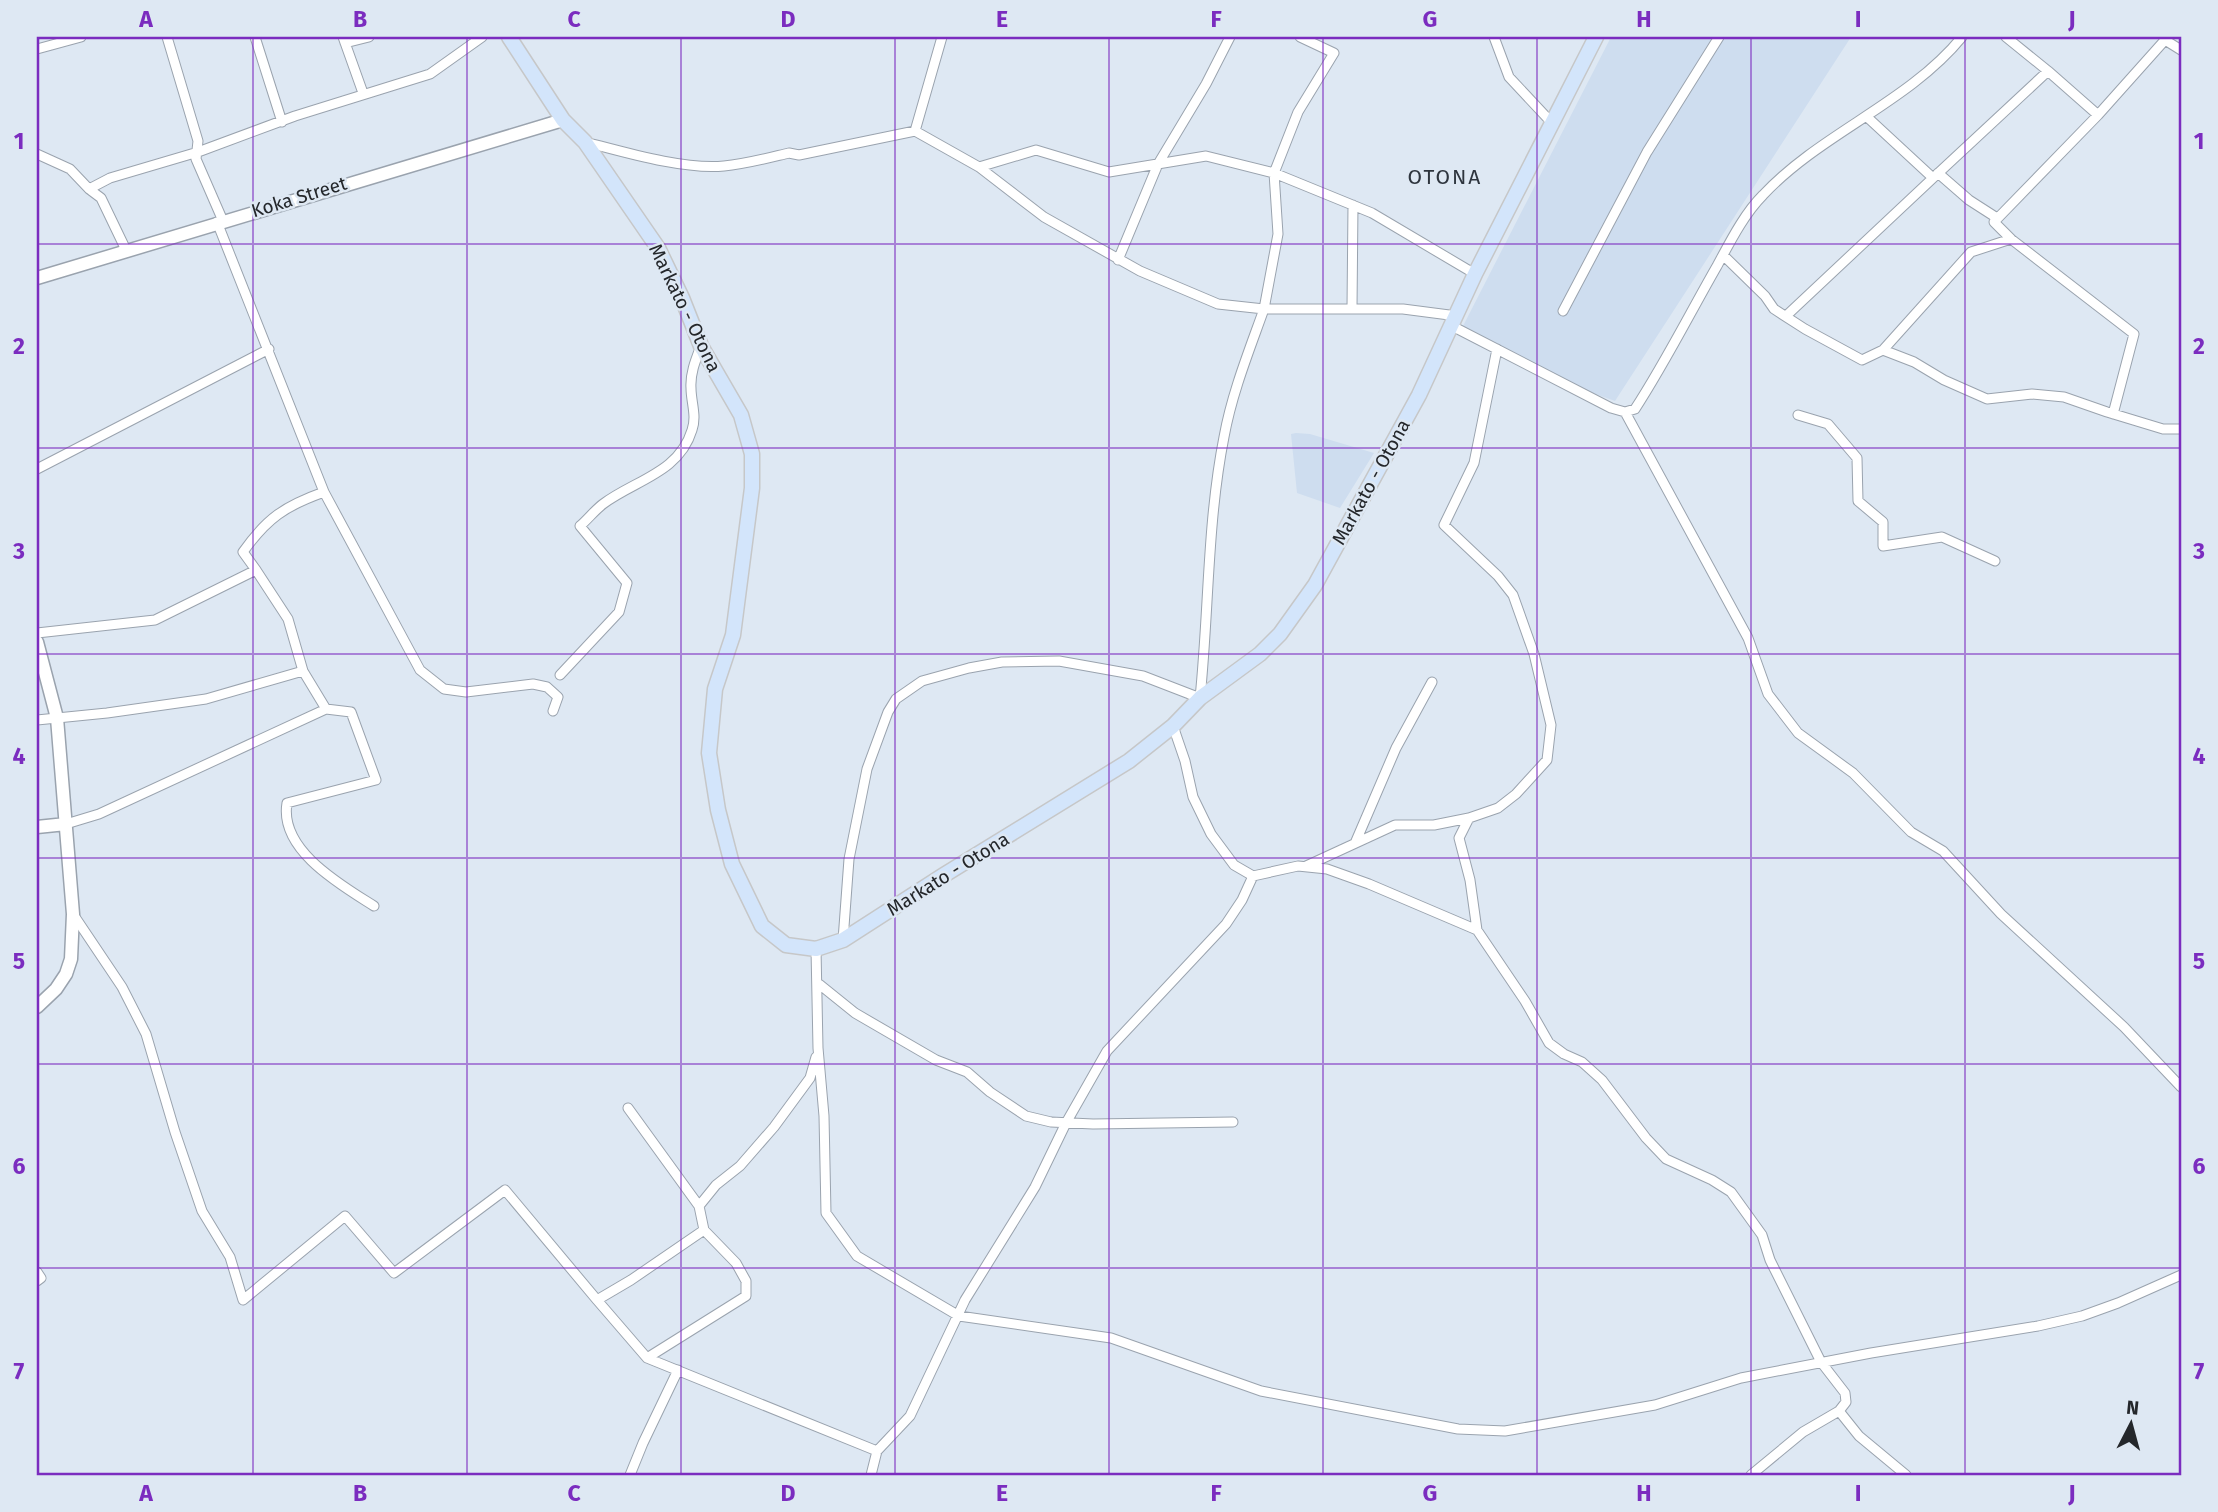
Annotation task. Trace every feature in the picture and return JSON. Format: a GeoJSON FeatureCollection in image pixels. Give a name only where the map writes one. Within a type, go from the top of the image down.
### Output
{"type":"FeatureCollection","features":[{"type":"Feature","properties":{"kind":"main road","name":"Markato - Otona"},"geometry":{"type":"LineString","coordinates":[[509,37],[563,120],[584,142],[658,247],[701,346],[741,415],[751,454],[750,511],[733,635],[715,689],[709,753],[732,864],[762,926],[786,945],[816,948],[844,940],[1129,761],[1173,726],[1200,698],[1260,654],[1280,635],[1315,585],[1419,395],[1475,274],[1596,37]]}},
{"type":"Feature","properties":{"kind":"main road","name":"Koka Street"},"geometry":{"type":"LineString","coordinates":[[37,278],[563,120]]}},
{"type":"Feature","properties":{"kind":"main road"},"geometry":{"type":"LineString","coordinates":[[37,642],[57,718],[73,914],[71,959],[66,974],[56,989],[37,1006]]}},
{"type":"Feature","properties":{"kind":"main road"},"geometry":{"type":"LineString","coordinates":[[37,827],[66,824]]}},
{"type":"Feature","properties":{"kind":"street"},"geometry":{"type":"LineString","coordinates":[[37,49],[81,37]]}},
{"type":"Feature","properties":{"kind":"street"},"geometry":{"type":"LineString","coordinates":[[167,37],[198,141],[196,159],[324,492],[420,670],[444,689],[466,692],[533,684],[547,687],[558,697],[553,711]]}},
{"type":"Feature","properties":{"kind":"street"},"geometry":{"type":"LineString","coordinates":[[255,37],[282,122]]}},
{"type":"Feature","properties":{"kind":"street"},"geometry":{"type":"LineString","coordinates":[[363,93],[344,40],[369,37]]}},
{"type":"Feature","properties":{"kind":"street"},"geometry":{"type":"LineString","coordinates":[[89,189],[110,178],[198,152],[363,93],[430,74],[482,37]]}},
{"type":"Feature","properties":{"kind":"street"},"geometry":{"type":"LineString","coordinates":[[915,131],[943,37]]}},
{"type":"Feature","properties":{"kind":"street"},"geometry":{"type":"LineString","coordinates":[[1118,260],[1158,164],[1230,37]]}},
{"type":"Feature","properties":{"kind":"street"},"geometry":{"type":"LineString","coordinates":[[844,940],[849,859],[867,769],[888,712],[896,699],[922,681],[1002,662],[1059,661],[1143,676],[1200,698],[1206,588],[1224,437],[1238,381],[1264,309],[1278,234],[1274,173],[1298,112],[1334,53],[1300,37]]}},
{"type":"Feature","properties":{"kind":"street"},"geometry":{"type":"LineString","coordinates":[[1494,37],[1509,78],[1552,123]]}},
{"type":"Feature","properties":{"kind":"street"},"geometry":{"type":"LineString","coordinates":[[1563,311],[1647,152],[1719,37]]}},
{"type":"Feature","properties":{"kind":"street"},"geometry":{"type":"LineString","coordinates":[[584,142],[693,165],[723,166],[915,131],[979,167],[1044,217],[1118,260],[1219,304],[1264,309],[1403,309],[1454,321],[1497,349],[1611,408],[1625,412],[1635,409],[1642,399],[1723,255],[1761,196],[1817,149],[1938,62],[1962,37]]}},
{"type":"Feature","properties":{"kind":"street"},"geometry":{"type":"LineString","coordinates":[[2006,37],[2098,115]]}},
{"type":"Feature","properties":{"kind":"street"},"geometry":{"type":"LineString","coordinates":[[2113,414],[2134,334],[2011,239],[1994,222],[2098,115],[2165,40],[2181,50]]}},
{"type":"Feature","properties":{"kind":"street"},"geometry":{"type":"LineString","coordinates":[[1786,316],[2048,71]]}},
{"type":"Feature","properties":{"kind":"street"},"geometry":{"type":"LineString","coordinates":[[1866,116],[1936,175],[1997,218]]}},
{"type":"Feature","properties":{"kind":"street"},"geometry":{"type":"LineString","coordinates":[[979,167],[1036,150],[1109,172],[1206,156],[1274,173],[1372,213],[1475,274]]}},
{"type":"Feature","properties":{"kind":"street"},"geometry":{"type":"LineString","coordinates":[[37,154],[70,169],[101,198],[126,250]]}},
{"type":"Feature","properties":{"kind":"street"},"geometry":{"type":"LineString","coordinates":[[1352,308],[1353,205]]}},
{"type":"Feature","properties":{"kind":"street"},"geometry":{"type":"LineString","coordinates":[[1723,255],[1765,296],[1774,309],[1805,330],[1862,360],[1883,349],[1971,252],[2011,239]]}},
{"type":"Feature","properties":{"kind":"street"},"geometry":{"type":"LineString","coordinates":[[560,675],[619,612],[627,583],[580,526],[604,504],[671,465],[684,448],[693,429],[694,407],[690,386],[693,366],[701,346]]}},
{"type":"Feature","properties":{"kind":"street"},"geometry":{"type":"LineString","coordinates":[[37,469],[269,349]]}},
{"type":"Feature","properties":{"kind":"street"},"geometry":{"type":"LineString","coordinates":[[1304,867],[1395,825],[1434,825],[1498,808],[1516,794],[1547,760],[1552,724],[1534,654],[1513,595],[1498,576],[1444,525],[1474,463],[1497,349]]}},
{"type":"Feature","properties":{"kind":"street"},"geometry":{"type":"LineString","coordinates":[[1883,349],[1987,399],[2048,394],[2163,429],[2181,429]]}},
{"type":"Feature","properties":{"kind":"street"},"geometry":{"type":"LineString","coordinates":[[1625,412],[1748,638],[1768,694],[1798,733],[1853,773],[1912,832],[1943,851],[2001,914],[2124,1027],[2181,1087]]}},
{"type":"Feature","properties":{"kind":"street"},"geometry":{"type":"LineString","coordinates":[[1798,415],[1828,424],[1857,458],[1858,501],[1882,522],[1883,546],[1942,537],[1995,561]]}},
{"type":"Feature","properties":{"kind":"street"},"geometry":{"type":"LineString","coordinates":[[324,492],[299,501],[276,514],[259,530],[243,552],[288,619],[303,671],[326,709]]}},
{"type":"Feature","properties":{"kind":"street"},"geometry":{"type":"LineString","coordinates":[[37,633],[155,620],[256,570]]}},
{"type":"Feature","properties":{"kind":"street"},"geometry":{"type":"LineString","coordinates":[[37,720],[206,698],[303,671]]}},
{"type":"Feature","properties":{"kind":"street"},"geometry":{"type":"LineString","coordinates":[[1356,841],[1396,748],[1432,682]]}},
{"type":"Feature","properties":{"kind":"street"},"geometry":{"type":"LineString","coordinates":[[66,824],[99,814],[326,709],[351,712],[376,780],[288,803],[285,814],[302,852],[347,889],[374,906]]}},
{"type":"Feature","properties":{"kind":"street"},"geometry":{"type":"LineString","coordinates":[[1173,726],[1193,797],[1211,834],[1234,865],[1253,876],[1304,867],[1327,869],[1477,930]]}},
{"type":"Feature","properties":{"kind":"street"},"geometry":{"type":"LineString","coordinates":[[1469,817],[1459,838],[1470,880],[1477,930],[1525,1001],[1549,1043],[1582,1062],[1602,1080],[1665,1159],[1712,1180],[1731,1192],[1762,1235],[1770,1260],[1821,1362],[1845,1392],[1846,1402],[1839,1410],[1802,1432],[1751,1475]]}},
{"type":"Feature","properties":{"kind":"street"},"geometry":{"type":"LineString","coordinates":[[871,1475],[877,1451],[910,1416],[965,1300],[1035,1187],[1066,1122],[1107,1051],[1226,924],[1242,900],[1253,876]]}},
{"type":"Feature","properties":{"kind":"street"},"geometry":{"type":"LineString","coordinates":[[73,914],[122,987],[146,1034],[202,1211],[230,1257],[243,1300],[345,1216],[394,1273],[505,1190],[647,1358],[877,1451]]}},
{"type":"Feature","properties":{"kind":"street"},"geometry":{"type":"LineString","coordinates":[[816,948],[819,984],[818,1048],[824,1116],[825,1213],[857,1256],[959,1315],[1111,1338],[1261,1391],[1458,1429],[1505,1431],[1655,1405],[1741,1378],[1821,1362],[2038,1326],[2082,1316],[2181,1275]]}},
{"type":"Feature","properties":{"kind":"street"},"geometry":{"type":"LineString","coordinates":[[819,984],[855,1013],[936,1060],[967,1072],[990,1092],[1026,1116],[1051,1122],[1093,1124],[1233,1122]]}},
{"type":"Feature","properties":{"kind":"street"},"geometry":{"type":"LineString","coordinates":[[699,1206],[716,1185],[740,1166],[759,1145],[797,1097],[810,1078],[818,1048]]}},
{"type":"Feature","properties":{"kind":"street"},"geometry":{"type":"LineString","coordinates":[[628,1108],[699,1206],[704,1230],[736,1263],[746,1281],[746,1296],[647,1358]]}},
{"type":"Feature","properties":{"kind":"street"},"geometry":{"type":"LineString","coordinates":[[597,1300],[704,1230]]}},
{"type":"Feature","properties":{"kind":"street"},"geometry":{"type":"LineString","coordinates":[[37,1272],[41,1278],[37,1281]]}},
{"type":"Feature","properties":{"kind":"street"},"geometry":{"type":"LineString","coordinates":[[630,1475],[678,1370]]}},
{"type":"Feature","properties":{"kind":"street"},"geometry":{"type":"LineString","coordinates":[[1839,1410],[1859,1436],[1906,1475]]}},
{"type":"Feature","properties":{"kind":"shaded area"},"geometry":{"type":"Polygon","coordinates":[[[1611,37],[1851,37],[1615,401],[1579,388],[1462,328],[1611,37]]]}},
{"type":"Feature","properties":{"kind":"shaded area"},"geometry":{"type":"Polygon","coordinates":[[[1291,434],[1310,434],[1374,453],[1340,508],[1297,493],[1291,434]]]}},
{"type":"Feature","properties":{"kind":"district","name":"OTONA"},"geometry":{"type":"Point","coordinates":[1445,177]}}]}
